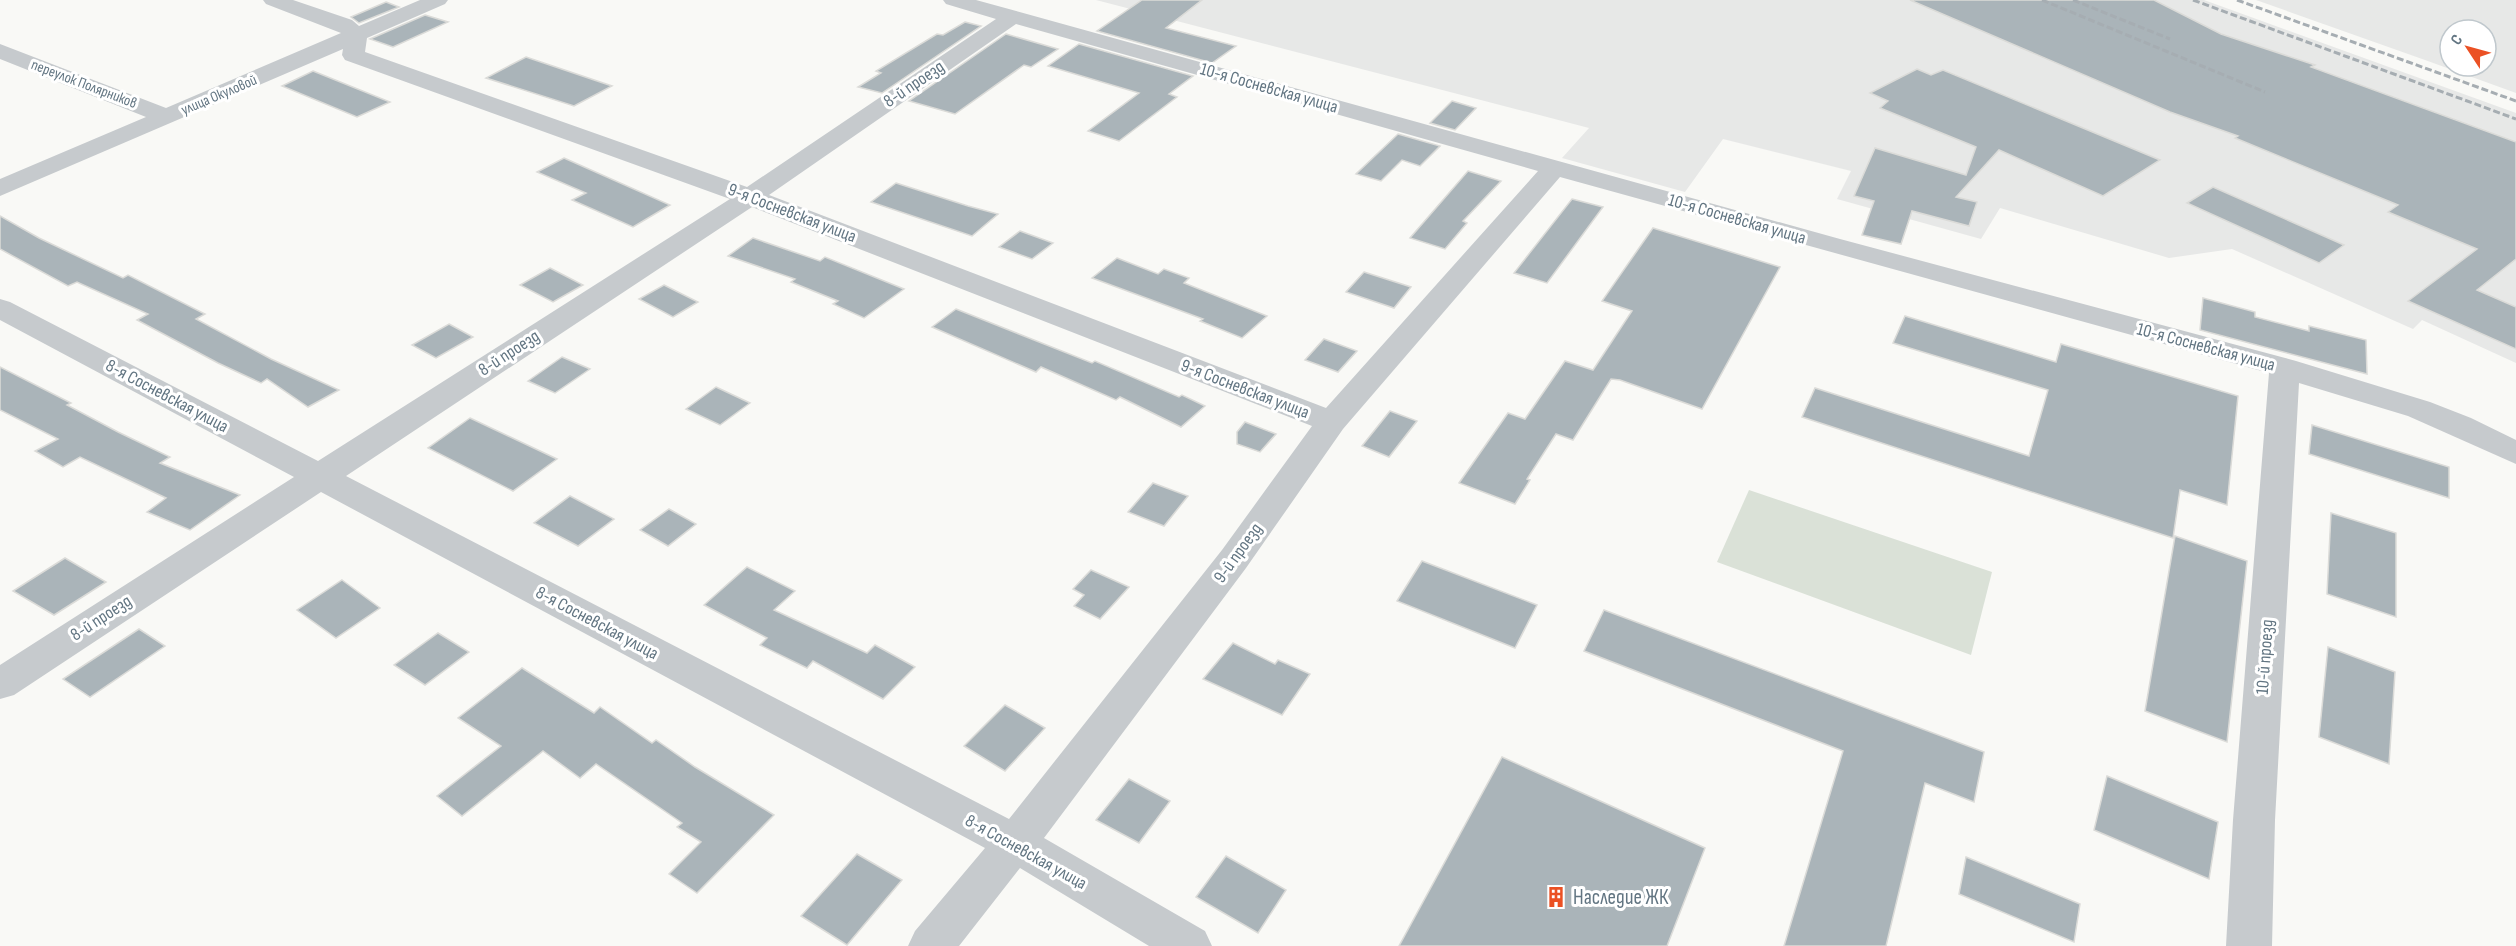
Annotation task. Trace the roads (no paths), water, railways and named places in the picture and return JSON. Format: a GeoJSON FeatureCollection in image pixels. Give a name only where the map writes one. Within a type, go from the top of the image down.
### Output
{"type":"FeatureCollection","features":[{"type":"Feature","properties":{"kind":"street"},"geometry":{"type":"LineString","coordinates":[[273,0],[344,25],[357,35]]}},
{"type":"Feature","properties":{"kind":"street","name":"улица Окуловой"},"geometry":{"type":"LineString","coordinates":[[0,188],[438,0]]}},
{"type":"Feature","properties":{"kind":"street","name":"10-я Сосневская улица"},"geometry":{"type":"LineString","coordinates":[[953,0],[2284,368],[2419,409],[2460,425],[2516,453]]}},
{"type":"Feature","properties":{"kind":"street","name":"8-й проезд"},"geometry":{"type":"LineString","coordinates":[[0,684],[750,197],[1014,16]]}},
{"type":"Feature","properties":{"kind":"street","name":"9-я Сосневская улица"},"geometry":{"type":"LineString","coordinates":[[357,35],[353,55],[750,197],[1332,422]]}},
{"type":"Feature","properties":{"kind":"street","name":"переулок Полярников"},"geometry":{"type":"LineString","coordinates":[[0,51],[168,117]]}},
{"type":"Feature","properties":{"kind":"street","name":"9-й проезд"},"geometry":{"type":"LineString","coordinates":[[931,946],[1014,843],[1234,559],[1332,422],[1554,168]]}},
{"type":"Feature","properties":{"kind":"street","name":"8-я Сосневская улица"},"geometry":{"type":"LineString","coordinates":[[0,308],[1014,843],[1189,946]]}},
{"type":"Feature","properties":{"kind":"street","name":"10-й проезд"},"geometry":{"type":"LineString","coordinates":[[2248,946],[2254,820],[2284,368]]}},
{"type":"Feature","properties":{"kind":"railway"},"geometry":{"type":"LineString","coordinates":[[2042,0],[2265,92]]}},
{"type":"Feature","properties":{"kind":"railway"},"geometry":{"type":"LineString","coordinates":[[2073,0],[2170,39]]}},
{"type":"Feature","properties":{"kind":"railway"},"geometry":{"type":"LineString","coordinates":[[2193,0],[2516,119]]}},
{"type":"Feature","properties":{"kind":"railway"},"geometry":{"type":"LineString","coordinates":[[2237,0],[2516,101]]}},
{"type":"Feature","properties":{"kind":"place","name":"Наследие ЖК"},"geometry":{"type":"Point","coordinates":[1556,897]}}]}
